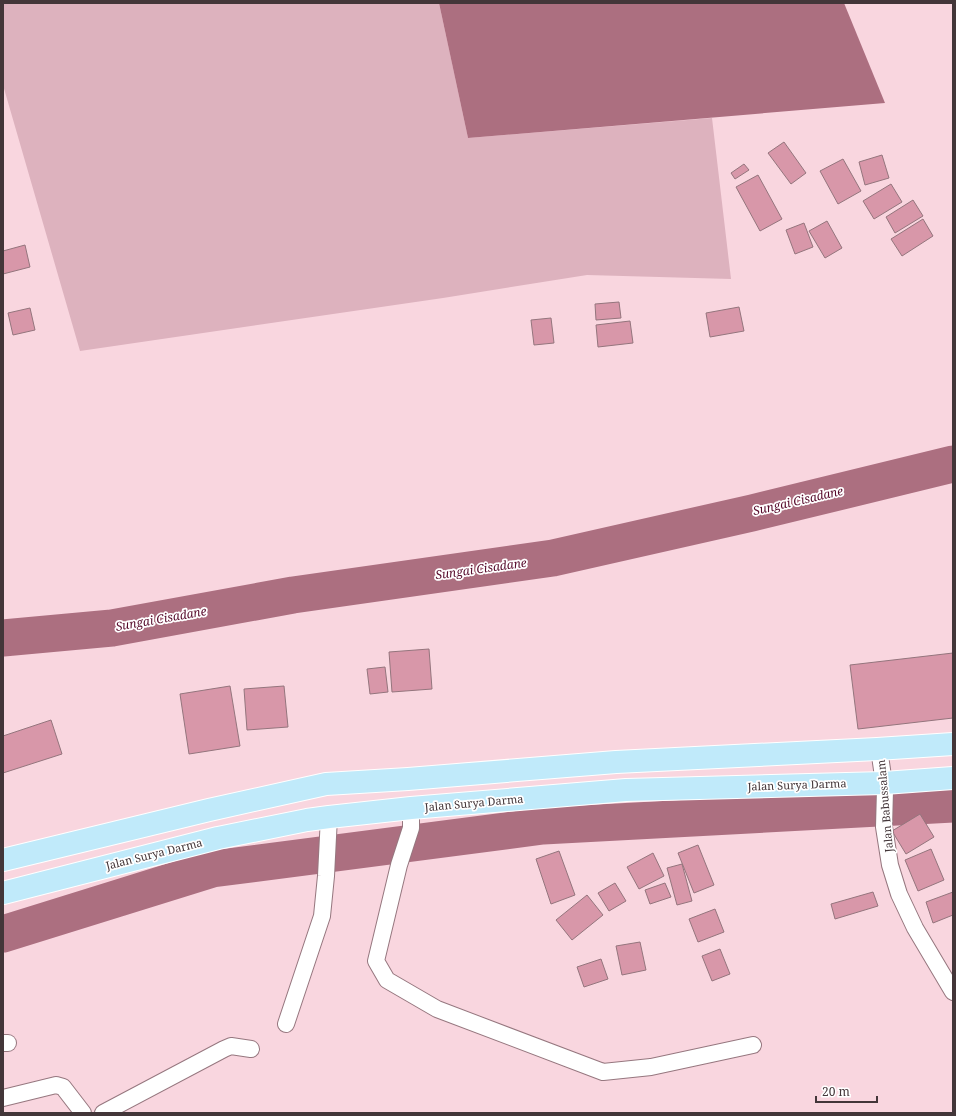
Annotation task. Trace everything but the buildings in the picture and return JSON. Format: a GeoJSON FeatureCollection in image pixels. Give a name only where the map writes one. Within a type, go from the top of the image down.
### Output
{"type":"FeatureCollection","features":[{"type":"Feature","properties":{"kind":"main road"},"geometry":{"type":"LineString","coordinates":[[3,860],[326,784],[408,779],[616,762],[953,744]]}},
{"type":"Feature","properties":{"kind":"main road","name":"Jalan Surya Darma"},"geometry":{"type":"LineString","coordinates":[[3,893],[218,838],[307,820],[328,827],[411,818],[626,790],[885,786],[953,778]]}},
{"type":"Feature","properties":{"kind":"street","name":"Jalan Babussalam"},"geometry":{"type":"LineString","coordinates":[[879,749],[885,786],[884,827],[890,865],[899,894],[915,928],[953,992]]}},
{"type":"Feature","properties":{"kind":"street"},"geometry":{"type":"LineString","coordinates":[[411,818],[376,961],[387,980],[437,1009],[603,1072],[650,1067],[753,1045]]}},
{"type":"Feature","properties":{"kind":"street"},"geometry":{"type":"LineString","coordinates":[[286,1024],[322,916],[326,876],[328,827]]}},
{"type":"Feature","properties":{"kind":"street"},"geometry":{"type":"LineString","coordinates":[[103,1113],[224,1049],[231,1046],[252,1049]]}},
{"type":"Feature","properties":{"kind":"street"},"geometry":{"type":"LineString","coordinates":[[3,1098],[56,1085],[63,1087],[83,1113]]}},
{"type":"Feature","properties":{"kind":"shaded area"},"geometry":{"type":"Polygon","coordinates":[[[3,3],[439,3],[468,138],[712,118],[731,279],[587,275],[443,298],[80,351],[3,85],[3,3]]]}},
{"type":"Feature","properties":{"kind":"shaded area"},"geometry":{"type":"Polygon","coordinates":[[[439,3],[844,3],[885,103],[468,138],[439,3]]]}},
{"type":"Feature","properties":{"kind":"waterway","name":"Sungai Cisadane"},"geometry":{"type":"LineString","coordinates":[[3,638],[112,628],[293,595],[553,558],[752,513],[953,464]]}},
{"type":"Feature","properties":{"kind":"waterway"},"geometry":{"type":"LineString","coordinates":[[3,934],[212,869],[543,826],[953,804]]}}]}
